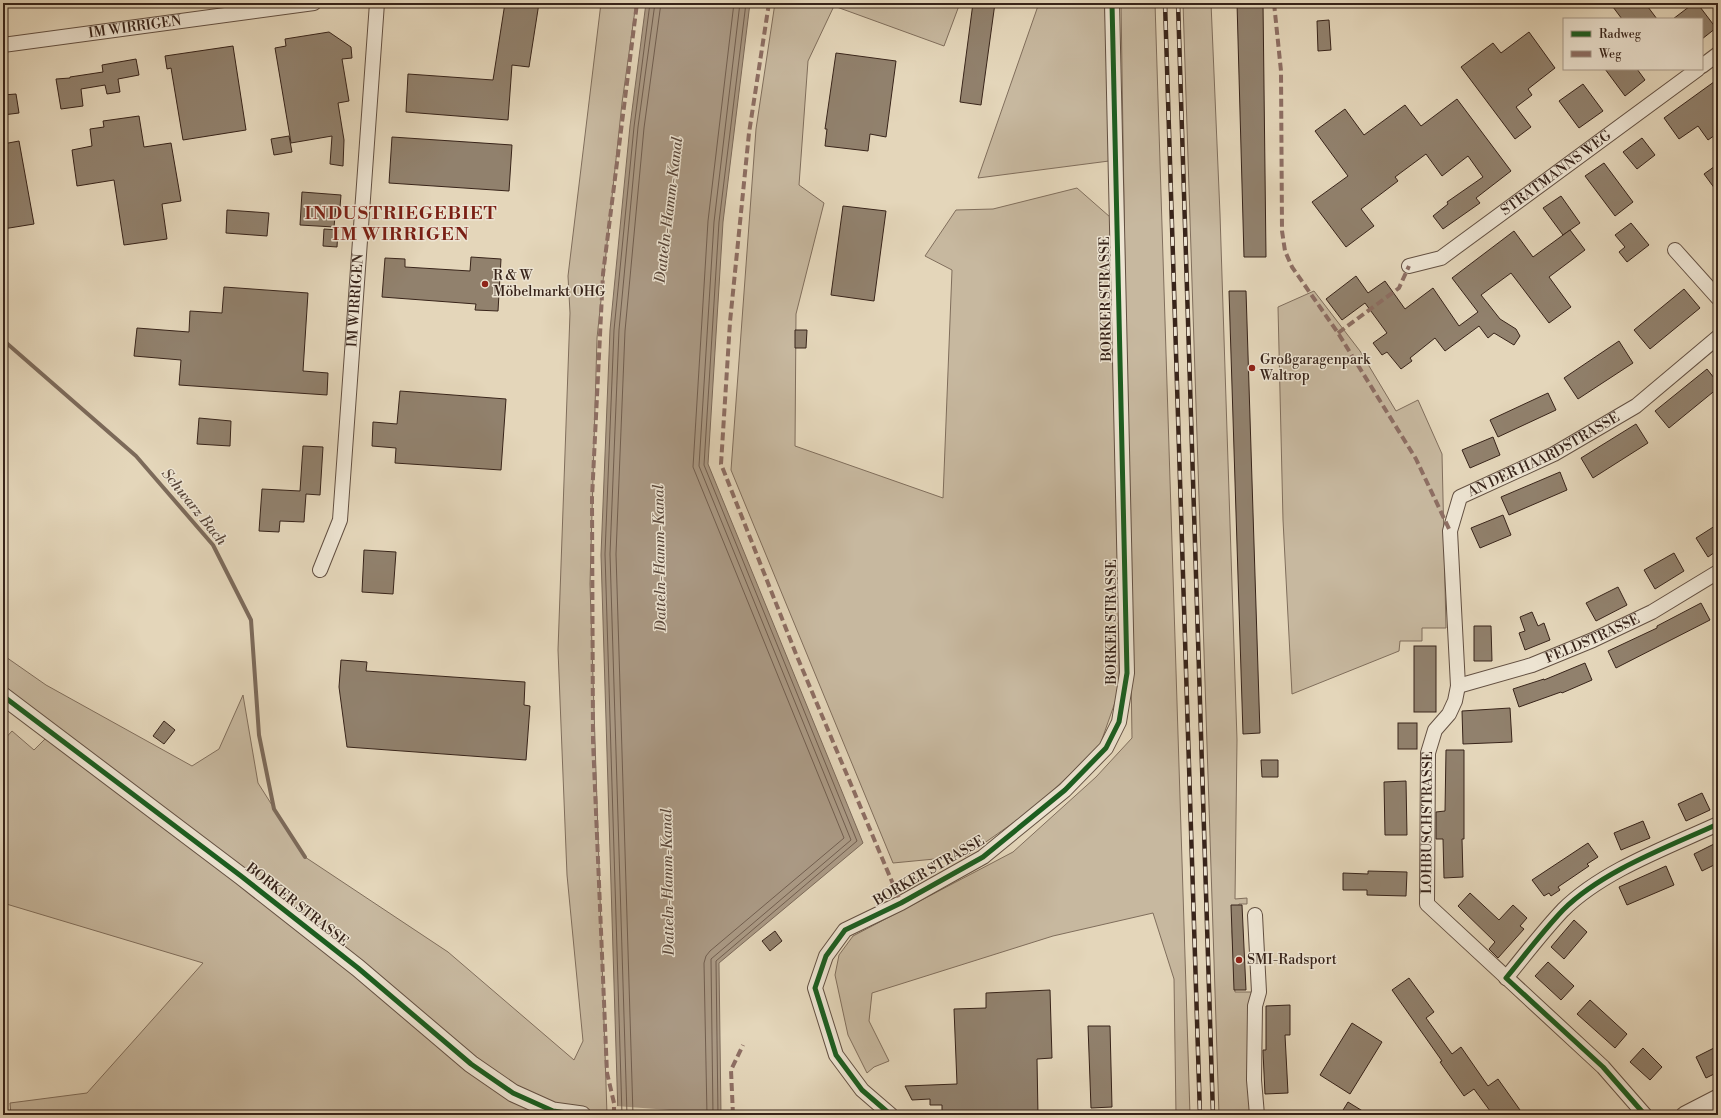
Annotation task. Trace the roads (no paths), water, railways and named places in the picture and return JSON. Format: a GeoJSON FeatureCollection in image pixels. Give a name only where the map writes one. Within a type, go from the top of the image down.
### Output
{"type":"FeatureCollection","features":[{"type":"Feature","properties":{"kind":"street","name":"IM WIRRIGEN"},"geometry":{"type":"LineString","coordinates":[[3,45],[314,3]]}},
{"type":"Feature","properties":{"kind":"street","name":"IM WIRRIGEN"},"geometry":{"type":"LineString","coordinates":[[320,570],[340,520],[378,3]]}},
{"type":"Feature","properties":{"kind":"street","name":"BORKER STRASSE"},"geometry":{"type":"LineString","coordinates":[[891,1115],[862,1090],[836,1055],[815,988],[826,956],[845,930],[901,903],[983,857],[1065,790],[1106,748],[1119,722],[1127,673],[1112,3]]}},
{"type":"Feature","properties":{"kind":"street"},"geometry":{"type":"LineString","coordinates":[[1703,65],[1718,54]]}},
{"type":"Feature","properties":{"kind":"street","name":"STRATMANNS WEG"},"geometry":{"type":"LineString","coordinates":[[1409,266],[1441,258],[1697,70]]}},
{"type":"Feature","properties":{"kind":"street"},"geometry":{"type":"LineString","coordinates":[[1675,250],[1718,298]]}},
{"type":"Feature","properties":{"kind":"street","name":"AN DER HAARDSTRASSE"},"geometry":{"type":"LineString","coordinates":[[1458,686],[1450,531],[1460,497],[1554,454],[1636,406],[1718,337]]}},
{"type":"Feature","properties":{"kind":"street","name":"FELDSTRASSE"},"geometry":{"type":"LineString","coordinates":[[1458,686],[1532,665],[1593,640],[1652,612],[1718,572]]}},
{"type":"Feature","properties":{"kind":"street","name":"LOHBUSCHSTRASSE"},"geometry":{"type":"LineString","coordinates":[[1458,686],[1455,701],[1449,714],[1435,730],[1428,753],[1427,904],[1603,1067],[1645,1115]]}},
{"type":"Feature","properties":{"kind":"street","name":"BORKER STRASSE"},"geometry":{"type":"LineString","coordinates":[[3,696],[241,876],[358,968],[471,1064],[513,1093],[553,1111],[582,1115]]}},
{"type":"Feature","properties":{"kind":"street"},"geometry":{"type":"LineString","coordinates":[[1506,978],[1564,909],[1592,887],[1622,868],[1718,824]]}},
{"type":"Feature","properties":{"kind":"street"},"geometry":{"type":"LineString","coordinates":[[1255,915],[1259,992],[1255,1006],[1254,1080],[1257,1115]]}},
{"type":"Feature","properties":{"kind":"street"},"geometry":{"type":"LineString","coordinates":[[1685,1115],[1718,1098]]}},
{"type":"Feature","properties":{"kind":"water","name":"Datteln-Hamm-Kanal"},"geometry":{"type":"Polygon","coordinates":[[[646,3],[750,3],[723,222],[708,464],[863,843],[719,963],[721,1115],[618,1115],[601,555],[610,330],[630,126],[646,3]]]}},
{"type":"Feature","properties":{"kind":"waterway","name":"Schwarz Bach"},"geometry":{"type":"LineString","coordinates":[[3,340],[136,456],[213,545],[251,620],[259,735],[274,809],[305,857]]}},
{"type":"Feature","properties":{"kind":"railway"},"geometry":{"type":"LineString","coordinates":[[1165,3],[1200,1115]]}},
{"type":"Feature","properties":{"kind":"railway"},"geometry":{"type":"LineString","coordinates":[[1178,3],[1213,1115]]}},
{"type":"Feature","properties":{"kind":"place","name":"R & W Möbelmarkt OHG"},"geometry":{"type":"Point","coordinates":[485,284]}},
{"type":"Feature","properties":{"kind":"place","name":"Großgaragenpark Waltrop"},"geometry":{"type":"Point","coordinates":[1252,368]}},
{"type":"Feature","properties":{"kind":"place","name":"SMI-Radsport"},"geometry":{"type":"Point","coordinates":[1239,960]}},
{"type":"Feature","properties":{"kind":"district","name":"INDUSTRIEGEBIET IM WIRRIGEN"},"geometry":{"type":"Point","coordinates":[401,223]}}]}
